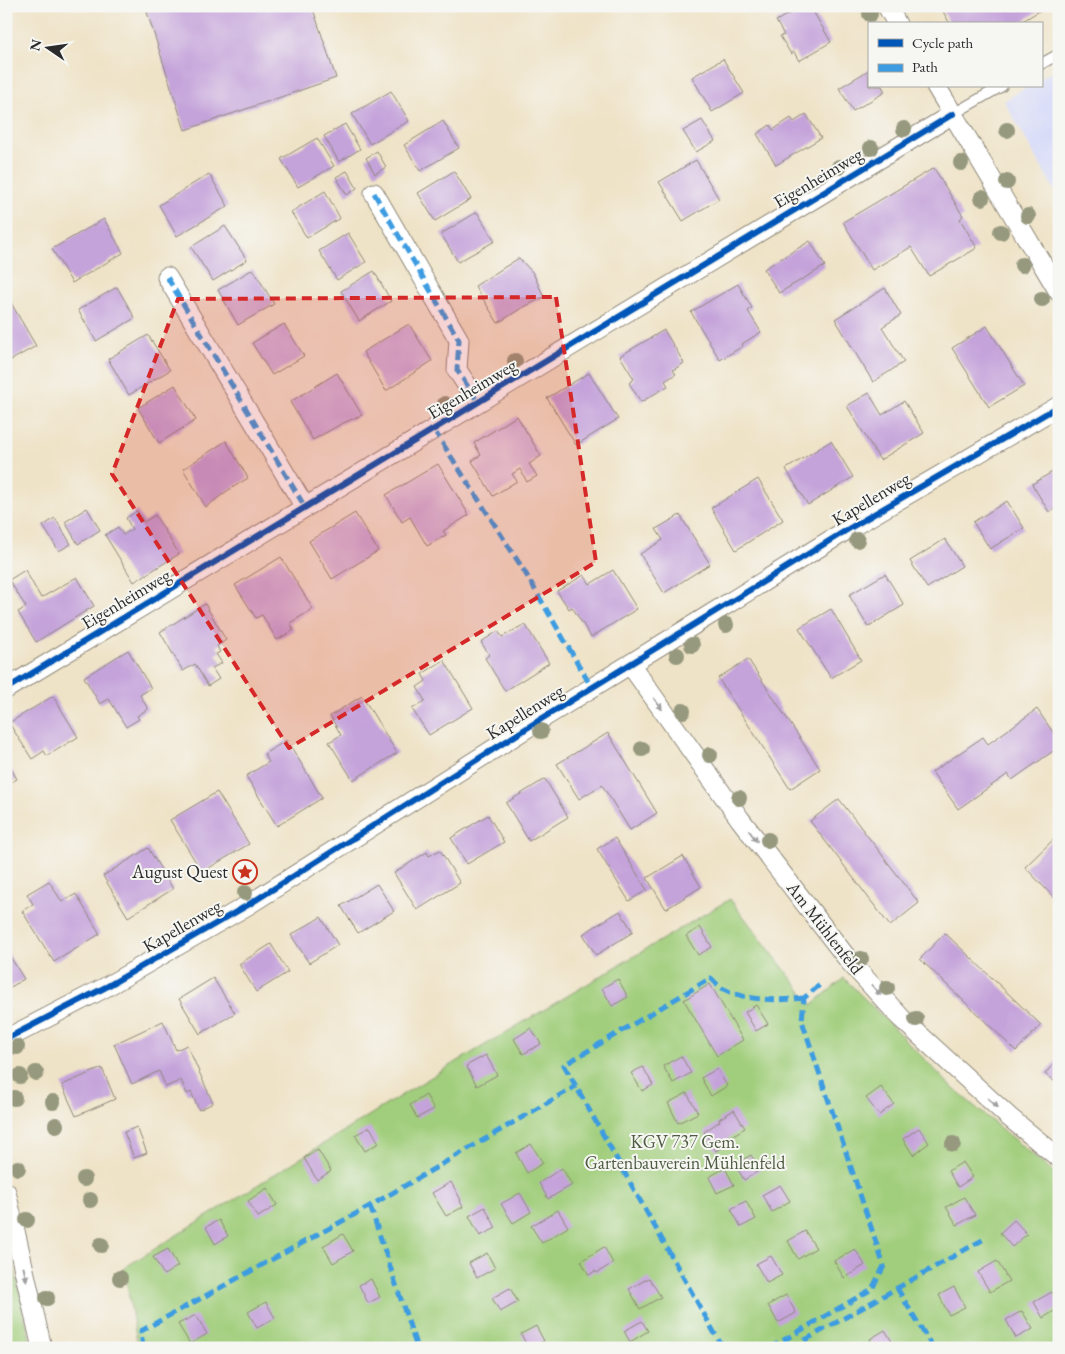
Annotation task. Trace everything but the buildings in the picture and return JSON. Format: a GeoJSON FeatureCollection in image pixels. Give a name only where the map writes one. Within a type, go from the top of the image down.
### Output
{"type":"FeatureCollection","features":[{"type":"Feature","properties":{"kind":"street"},"geometry":{"type":"LineString","coordinates":[[886,6],[896,22]]}},
{"type":"Feature","properties":{"kind":"street"},"geometry":{"type":"LineString","coordinates":[[937,88],[1059,292]]}},
{"type":"Feature","properties":{"kind":"street","name":"Eigenheimweg"},"geometry":{"type":"LineString","coordinates":[[6,689],[953,114]]}},
{"type":"Feature","properties":{"kind":"street","name":"Eigenheimweg"},"geometry":{"type":"LineString","coordinates":[[374,193],[459,340],[457,370],[478,402]]}},
{"type":"Feature","properties":{"kind":"street"},"geometry":{"type":"LineString","coordinates":[[167,277],[305,507]]}},
{"type":"Feature","properties":{"kind":"street","name":"Kapellenweg"},"geometry":{"type":"LineString","coordinates":[[6,1040],[106,987],[248,905],[538,721],[850,528],[1059,406]]}},
{"type":"Feature","properties":{"kind":"street","name":"Am Mühlenfeld"},"geometry":{"type":"LineString","coordinates":[[630,664],[740,819],[850,962],[902,1019],[1009,1117],[1059,1158]]}},
{"type":"Feature","properties":{"kind":"street"},"geometry":{"type":"LineString","coordinates":[[6,1192],[42,1348]]}},
{"type":"Feature","properties":{"kind":"lane"},"geometry":{"type":"LineString","coordinates":[[1042,63],[1059,54]]}},
{"type":"Feature","properties":{"kind":"lane"},"geometry":{"type":"LineString","coordinates":[[953,114],[998,88]]}},
{"type":"Feature","properties":{"kind":"highlighted area"},"geometry":{"type":"Polygon","coordinates":[[[556,297],[596,562],[289,748],[112,474],[178,299],[556,297]]]}},
{"type":"Feature","properties":{"kind":"shaded area"},"geometry":{"type":"Polygon","coordinates":[[[1059,68],[1059,198],[1004,101],[1025,88],[1042,88],[1042,77],[1059,68]]]}},
{"type":"Feature","properties":{"kind":"green space","name":"KGV 737 Gem. Gartenbauverein Mühlenfeld"},"geometry":{"type":"Polygon","coordinates":[[[730,899],[812,1005],[844,978],[955,1090],[1048,1168],[1059,1175],[1059,1348],[138,1348],[124,1268],[418,1085],[730,899]]]}},
{"type":"Feature","properties":{"kind":"green space"},"geometry":{"type":"Polygon","coordinates":[[[6,1232],[32,1348],[6,1348],[6,1232]]]}},
{"type":"Feature","properties":{"kind":"marked path"},"geometry":{"type":"LineString","coordinates":[[374,193],[459,340],[457,370],[478,402]]}},
{"type":"Feature","properties":{"kind":"marked path"},"geometry":{"type":"LineString","coordinates":[[167,277],[305,507]]}},
{"type":"Feature","properties":{"kind":"marked path"},"geometry":{"type":"LineString","coordinates":[[434,430],[523,569],[592,688]]}},
{"type":"Feature","properties":{"kind":"marked path"},"geometry":{"type":"LineString","coordinates":[[723,1348],[564,1065],[711,978],[722,988],[742,996],[773,1000],[803,998]]}},
{"type":"Feature","properties":{"kind":"marked path"},"geometry":{"type":"LineString","coordinates":[[770,1348],[872,1289],[884,1266],[802,1021],[804,998],[822,983]]}},
{"type":"Feature","properties":{"kind":"marked path"},"geometry":{"type":"LineString","coordinates":[[143,1348],[141,1331],[370,1206],[576,1086]]}},
{"type":"Feature","properties":{"kind":"marked path"},"geometry":{"type":"LineString","coordinates":[[370,1206],[417,1348]]}},
{"type":"Feature","properties":{"kind":"marked path"},"geometry":{"type":"LineString","coordinates":[[791,1348],[984,1239]]}},
{"type":"Feature","properties":{"kind":"marked path"},"geometry":{"type":"LineString","coordinates":[[897,1288],[933,1348]]}},
{"type":"Feature","properties":{"kind":"cycle path"},"geometry":{"type":"LineString","coordinates":[[6,689],[953,114]]}},
{"type":"Feature","properties":{"kind":"cycle path"},"geometry":{"type":"LineString","coordinates":[[6,1039],[106,987],[248,905],[538,721],[850,528],[1059,406]]}},
{"type":"Feature","properties":{"kind":"place","name":"August Quest"},"geometry":{"type":"Point","coordinates":[245,872]}}]}
